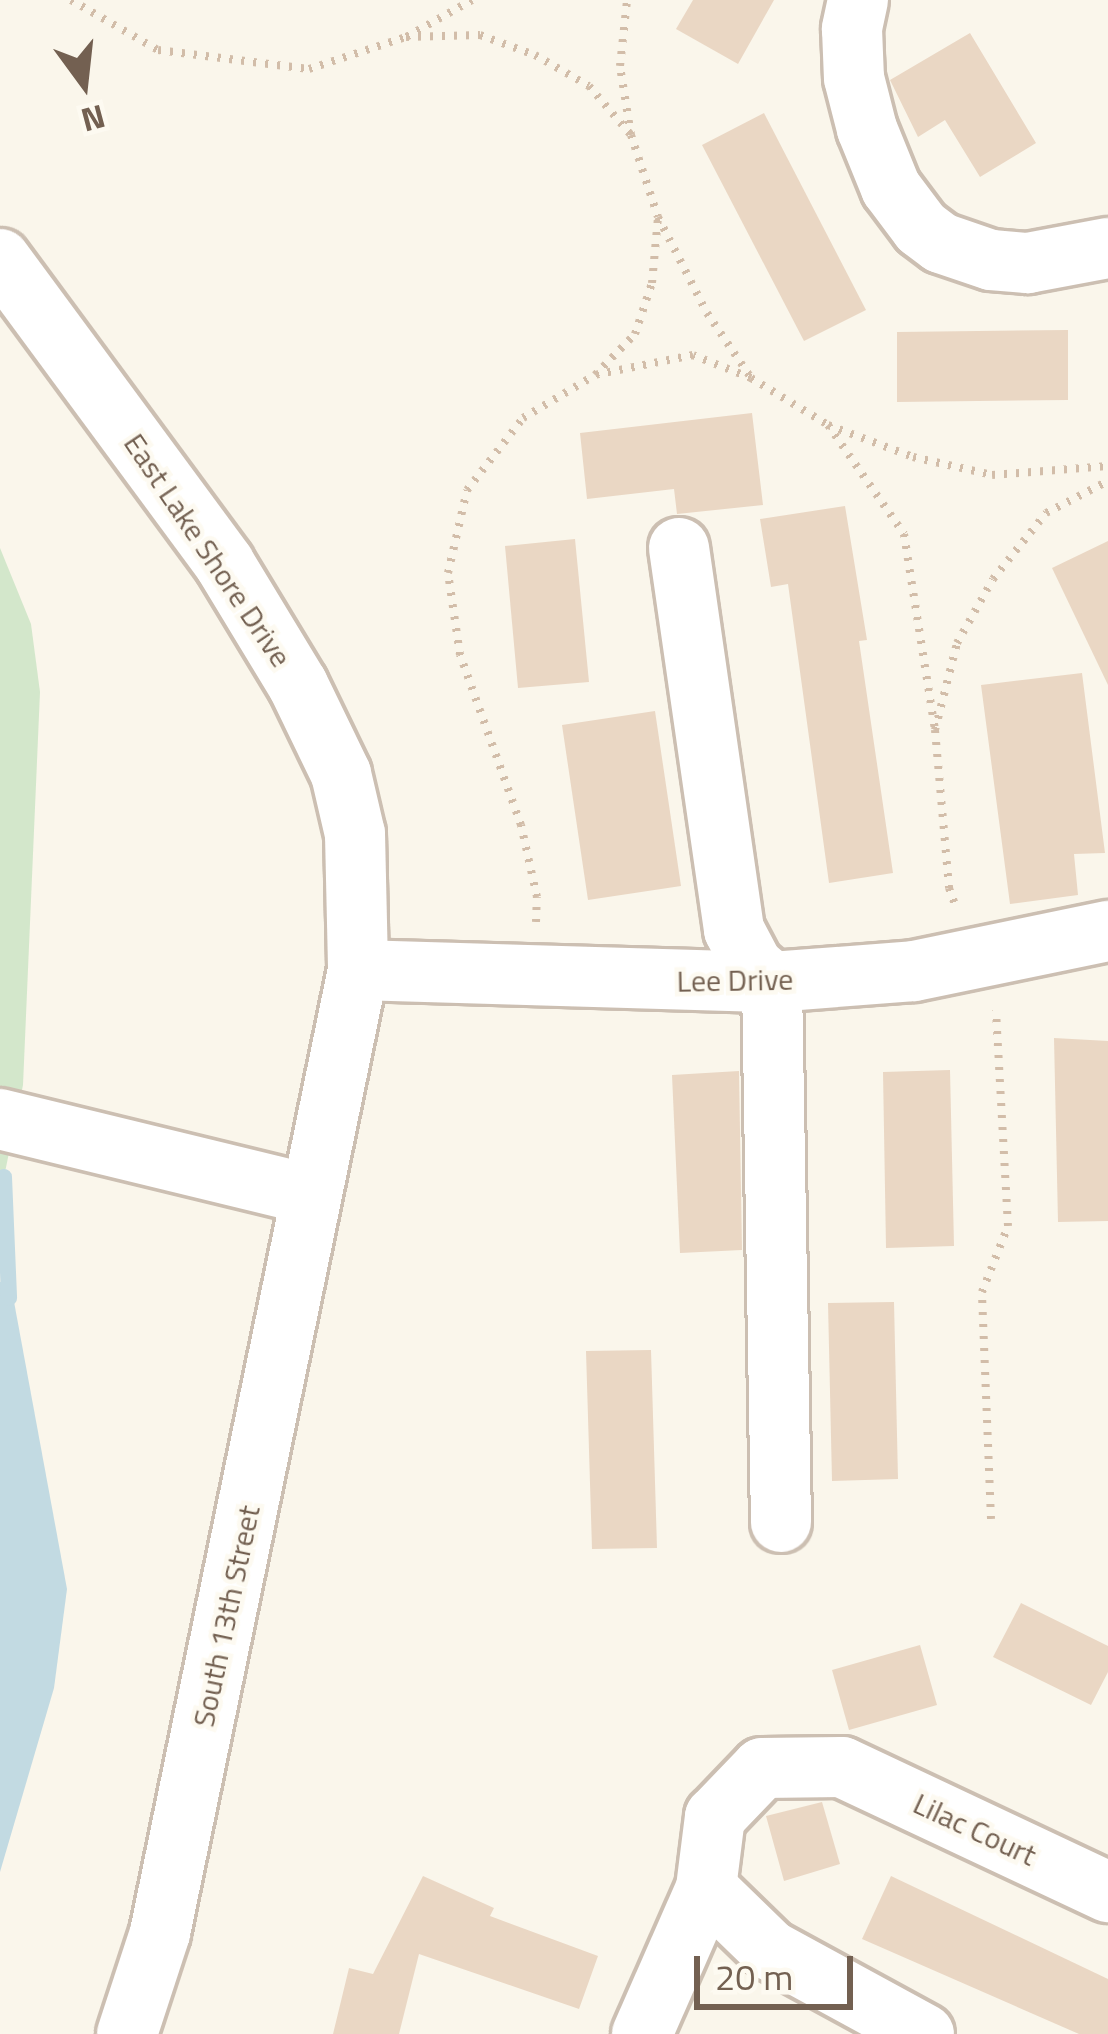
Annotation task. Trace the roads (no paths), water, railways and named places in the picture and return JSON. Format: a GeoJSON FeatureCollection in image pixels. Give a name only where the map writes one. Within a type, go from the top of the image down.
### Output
{"type":"FeatureCollection","features":[{"type":"Feature","properties":{"kind":"street"},"geometry":{"type":"LineString","coordinates":[[858,0],[852,29],[854,78],[867,129],[891,188],[921,228],[941,243],[991,260],[1028,262],[1108,248]]}},
{"type":"Feature","properties":{"kind":"street","name":"East Lake Shore Drive"},"geometry":{"type":"LineString","coordinates":[[0,259],[224,563],[298,685],[341,774],[355,834],[358,970],[308,1194]]}},
{"type":"Feature","properties":{"kind":"street"},"geometry":{"type":"LineString","coordinates":[[679,548],[734,930],[753,967],[772,982],[782,1522]]}},
{"type":"Feature","properties":{"kind":"street","name":"Lee Drive"},"geometry":{"type":"LineString","coordinates":[[358,970],[772,982],[914,971],[1108,931]]}},
{"type":"Feature","properties":{"kind":"street"},"geometry":{"type":"LineString","coordinates":[[0,1119],[308,1194]]}},
{"type":"Feature","properties":{"kind":"street","name":"South 13th Street"},"geometry":{"type":"LineString","coordinates":[[127,2034],[160,1933],[245,1530],[308,1194]]}},
{"type":"Feature","properties":{"kind":"street","name":"Lilac Court"},"geometry":{"type":"LineString","coordinates":[[706,1888],[715,1817],[762,1768],[842,1767],[1108,1892]]}},
{"type":"Feature","properties":{"kind":"street"},"geometry":{"type":"LineString","coordinates":[[642,2034],[706,1888],[770,1950],[924,2034]]}},
{"type":"Feature","properties":{"kind":"water"},"geometry":{"type":"Polygon","coordinates":[[[10,1280],[67,1589],[54,1688],[0,1872],[0,1282],[10,1280]]]}},
{"type":"Feature","properties":{"kind":"waterway"},"geometry":{"type":"LineString","coordinates":[[4,1177],[9,1298]]}}]}
